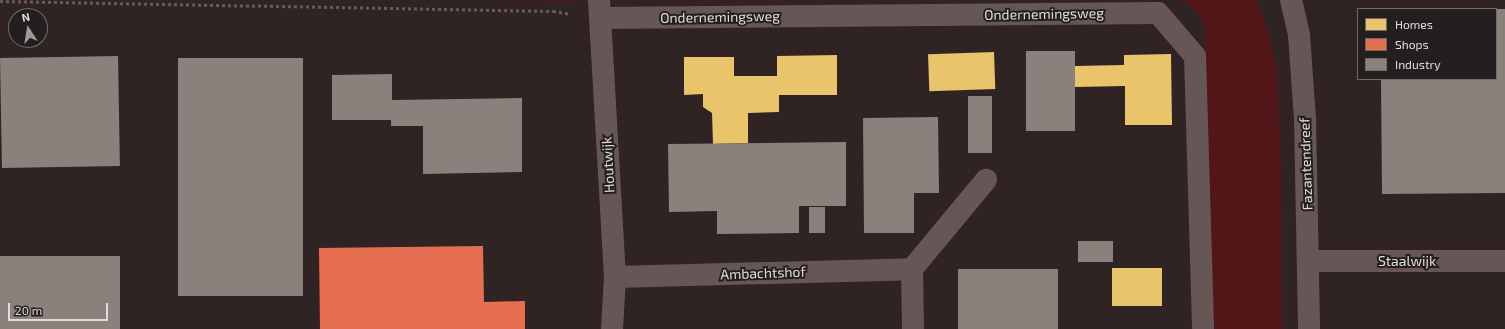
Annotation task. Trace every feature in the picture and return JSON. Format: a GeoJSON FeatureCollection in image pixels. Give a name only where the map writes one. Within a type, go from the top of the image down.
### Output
{"type":"FeatureCollection","features":[{"type":"Feature","properties":{"kind":"street","name":"Fazantendreef"},"geometry":{"type":"LineString","coordinates":[[1291,0],[1299,34],[1305,118],[1309,261],[1309,329]]}},
{"type":"Feature","properties":{"kind":"street","name":"Houtwijk"},"geometry":{"type":"LineString","coordinates":[[599,9],[615,278],[612,329]]}},
{"type":"Feature","properties":{"kind":"street","name":"Ondernemingsweg"},"geometry":{"type":"LineString","coordinates":[[599,9],[1158,13],[1195,56],[1203,329]]}},
{"type":"Feature","properties":{"kind":"street"},"geometry":{"type":"LineString","coordinates":[[913,329],[912,269],[986,180]]}},
{"type":"Feature","properties":{"kind":"street","name":"Staalwijk"},"geometry":{"type":"LineString","coordinates":[[1309,261],[1505,261]]}},
{"type":"Feature","properties":{"kind":"street","name":"Ambachtshof"},"geometry":{"type":"LineString","coordinates":[[615,278],[912,269]]}},
{"type":"Feature","properties":{"kind":"path"},"geometry":{"type":"LineString","coordinates":[[0,1],[553,11],[599,9]]}},
{"type":"Feature","properties":{"kind":"shaded area"},"geometry":{"type":"Polygon","coordinates":[[[0,0],[1505,0],[1505,329],[0,329],[0,0]]]}},
{"type":"Feature","properties":{"kind":"shaded area"},"geometry":{"type":"Polygon","coordinates":[[[472,0],[581,0],[581,1],[546,1],[472,0]]]}},
{"type":"Feature","properties":{"kind":"shaded area"},"geometry":{"type":"Polygon","coordinates":[[[619,0],[869,0],[753,1],[619,0]]]}},
{"type":"Feature","properties":{"kind":"shaded area"},"geometry":{"type":"Polygon","coordinates":[[[1175,0],[1255,0],[1265,21],[1277,68],[1281,161],[1282,329],[1209,329],[1205,24],[1190,4],[1175,0]]]}},
{"type":"Feature","properties":{"kind":"building: Homes"},"geometry":{"type":"Polygon","coordinates":[[[994,52],[995,89],[929,91],[928,54],[994,52]]]}},
{"type":"Feature","properties":{"kind":"building: Homes"},"geometry":{"type":"Polygon","coordinates":[[[1171,54],[1172,125],[1125,125],[1125,86],[1075,87],[1075,66],[1124,65],[1124,55],[1171,54]]]}},
{"type":"Feature","properties":{"kind":"building: Homes"},"geometry":{"type":"Polygon","coordinates":[[[837,55],[837,95],[779,95],[779,112],[748,113],[748,143],[713,144],[712,113],[703,107],[703,94],[684,95],[684,57],[734,57],[734,76],[777,76],[777,56],[837,55]]]}},
{"type":"Feature","properties":{"kind":"building: Homes"},"geometry":{"type":"Polygon","coordinates":[[[1112,268],[1162,268],[1162,306],[1112,306],[1112,268]]]}},
{"type":"Feature","properties":{"kind":"building: Shops"},"geometry":{"type":"Polygon","coordinates":[[[483,246],[484,302],[525,301],[525,329],[320,329],[319,248],[483,246]]]}},
{"type":"Feature","properties":{"kind":"building: Industry"},"geometry":{"type":"Polygon","coordinates":[[[1497,9],[1505,9],[1505,193],[1382,194],[1381,80],[1497,80],[1497,9]]]}},
{"type":"Feature","properties":{"kind":"building: Industry"},"geometry":{"type":"Polygon","coordinates":[[[1026,51],[1075,51],[1075,131],[1026,131],[1026,51]]]}},
{"type":"Feature","properties":{"kind":"building: Industry"},"geometry":{"type":"Polygon","coordinates":[[[118,56],[120,166],[2,168],[0,58],[118,56]]]}},
{"type":"Feature","properties":{"kind":"building: Industry"},"geometry":{"type":"Polygon","coordinates":[[[178,58],[303,58],[303,296],[178,296],[178,58]]]}},
{"type":"Feature","properties":{"kind":"building: Industry"},"geometry":{"type":"Polygon","coordinates":[[[392,74],[392,100],[522,98],[522,172],[423,174],[423,126],[391,126],[391,120],[332,120],[332,75],[392,74]]]}},
{"type":"Feature","properties":{"kind":"building: Industry"},"geometry":{"type":"Polygon","coordinates":[[[968,96],[992,96],[992,153],[968,153],[968,96]]]}},
{"type":"Feature","properties":{"kind":"building: Industry"},"geometry":{"type":"Polygon","coordinates":[[[938,117],[939,193],[914,193],[914,233],[864,233],[863,118],[938,117]]]}},
{"type":"Feature","properties":{"kind":"building: Industry"},"geometry":{"type":"Polygon","coordinates":[[[846,142],[846,206],[799,206],[799,233],[717,234],[717,211],[669,212],[668,144],[846,142]]]}},
{"type":"Feature","properties":{"kind":"building: Industry"},"geometry":{"type":"Polygon","coordinates":[[[809,207],[825,207],[825,233],[809,233],[809,207]]]}},
{"type":"Feature","properties":{"kind":"building: Industry"},"geometry":{"type":"Polygon","coordinates":[[[1078,241],[1113,241],[1113,262],[1078,262],[1078,241]]]}},
{"type":"Feature","properties":{"kind":"building: Industry"},"geometry":{"type":"Polygon","coordinates":[[[0,256],[120,256],[120,329],[0,329],[0,256]]]}},
{"type":"Feature","properties":{"kind":"building: Industry"},"geometry":{"type":"Polygon","coordinates":[[[958,269],[1058,269],[1058,329],[958,329],[958,269]]]}}]}
